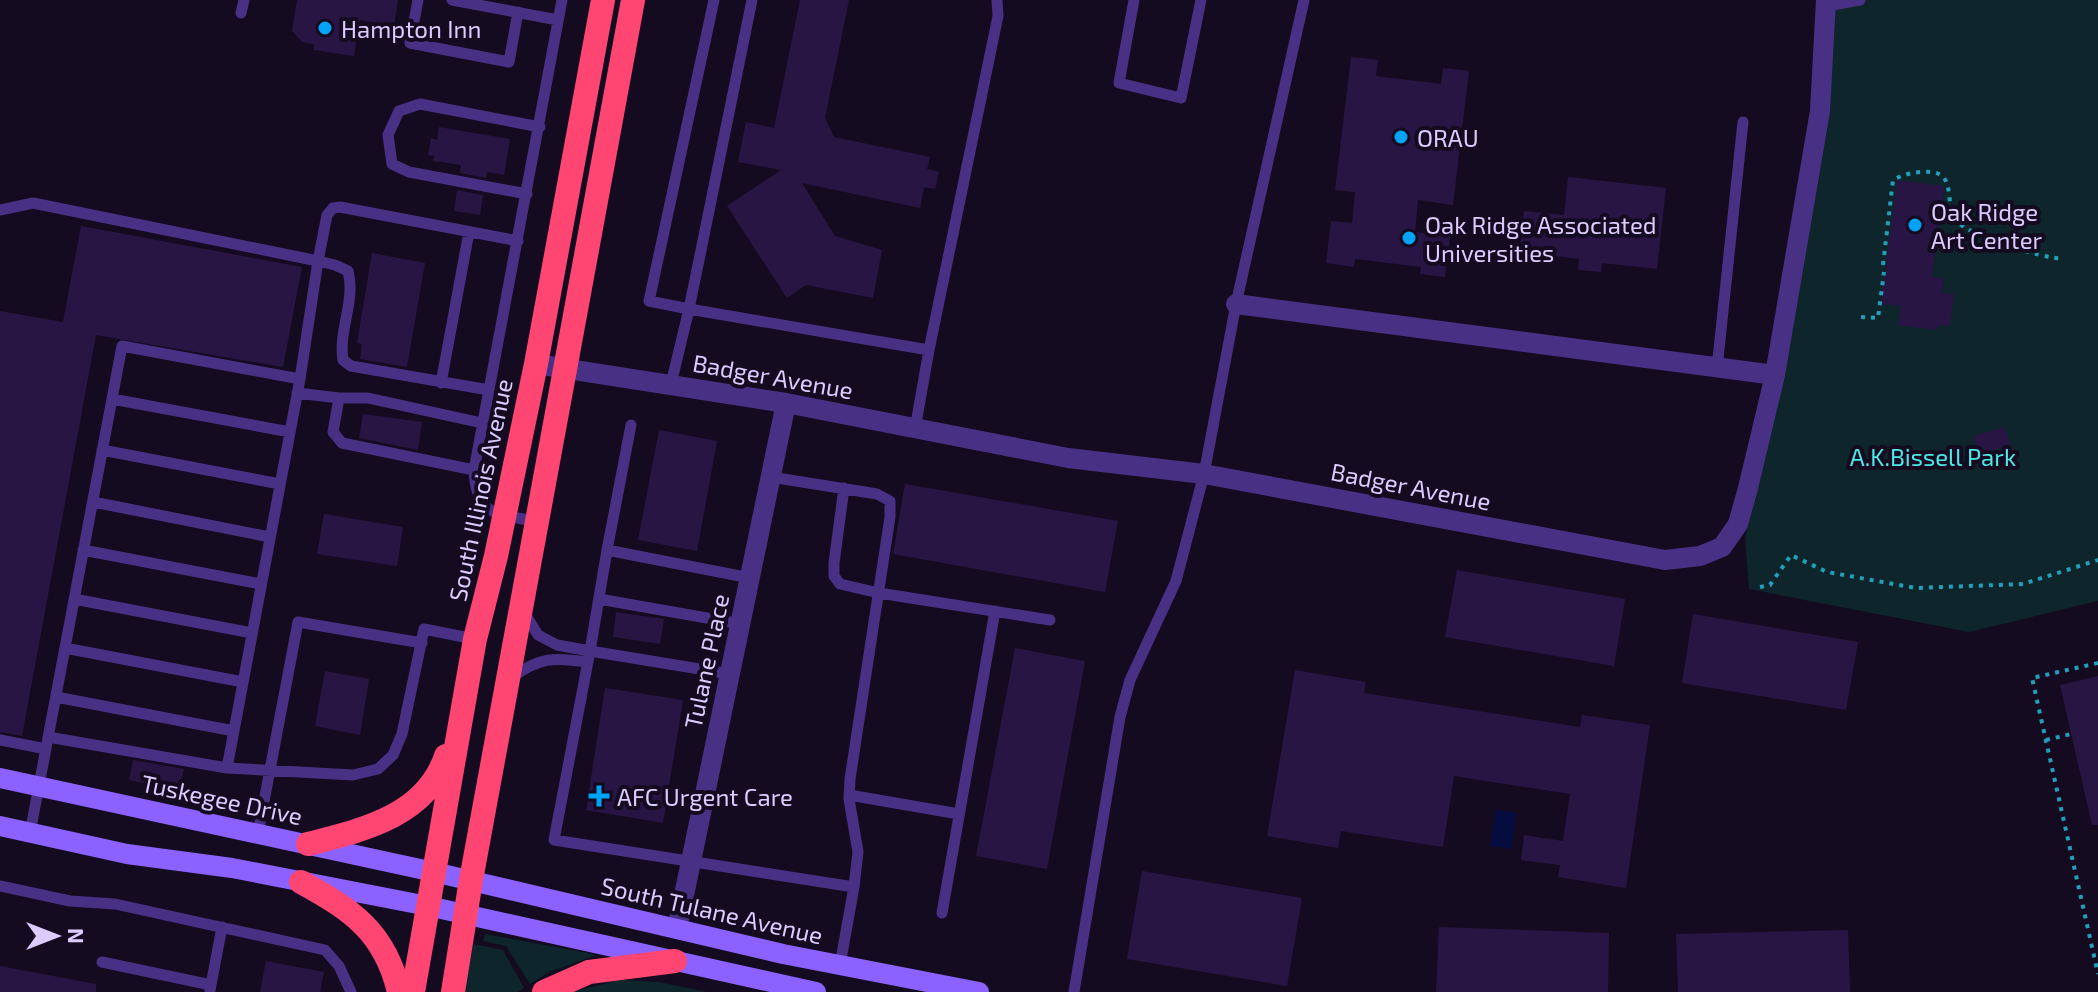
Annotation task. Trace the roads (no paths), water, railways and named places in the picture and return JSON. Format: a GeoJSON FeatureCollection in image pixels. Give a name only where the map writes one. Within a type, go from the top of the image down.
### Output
{"type":"FeatureCollection","features":[{"type":"Feature","properties":{"kind":"highway","name":"South Illinois Avenue"},"geometry":{"type":"LineString","coordinates":[[413,992],[475,639],[536,364],[603,0]]}},
{"type":"Feature","properties":{"kind":"highway"},"geometry":{"type":"LineString","coordinates":[[453,992],[633,0]]}},
{"type":"Feature","properties":{"kind":"highway"},"geometry":{"type":"LineString","coordinates":[[308,844],[351,833],[400,814],[439,777],[466,697]]}},
{"type":"Feature","properties":{"kind":"highway"},"geometry":{"type":"LineString","coordinates":[[301,882],[339,903],[372,932],[386,952],[399,992]]}},
{"type":"Feature","properties":{"kind":"highway"},"geometry":{"type":"LineString","coordinates":[[544,992],[589,972],[675,961]]}},
{"type":"Feature","properties":{"kind":"main road","name":"Tuskegee Drive"},"geometry":{"type":"LineString","coordinates":[[0,778],[434,872]]}},
{"type":"Feature","properties":{"kind":"main road"},"geometry":{"type":"LineString","coordinates":[[0,826],[127,854],[232,868],[428,906],[816,992]]}},
{"type":"Feature","properties":{"kind":"main road","name":"South Tulane Avenue"},"geometry":{"type":"LineString","coordinates":[[434,872],[840,965],[979,992]]}},
{"type":"Feature","properties":{"kind":"street","name":"Badger Avenue"},"geometry":{"type":"LineString","coordinates":[[536,364],[786,403],[1068,458],[1204,474],[1665,560],[1700,556],[1722,547],[1738,524],[1775,375],[1820,111],[1826,3]]}},
{"type":"Feature","properties":{"kind":"street"},"geometry":{"type":"LineString","coordinates":[[1236,304],[1775,375]]}},
{"type":"Feature","properties":{"kind":"street","name":"Tulane Place"},"geometry":{"type":"LineString","coordinates":[[677,929],[786,403]]}},
{"type":"Feature","properties":{"kind":"lane"},"geometry":{"type":"LineString","coordinates":[[241,13],[244,0]]}},
{"type":"Feature","properties":{"kind":"lane"},"geometry":{"type":"LineString","coordinates":[[418,0],[410,43],[509,62],[518,12]]}},
{"type":"Feature","properties":{"kind":"lane"},"geometry":{"type":"LineString","coordinates":[[452,0],[558,20]]}},
{"type":"Feature","properties":{"kind":"lane"},"geometry":{"type":"LineString","coordinates":[[538,522],[483,506],[475,493],[474,470],[562,0]]}},
{"type":"Feature","properties":{"kind":"lane"},"geometry":{"type":"LineString","coordinates":[[714,0],[649,301],[929,350]]}},
{"type":"Feature","properties":{"kind":"lane"},"geometry":{"type":"LineString","coordinates":[[671,384],[752,0]]}},
{"type":"Feature","properties":{"kind":"lane"},"geometry":{"type":"LineString","coordinates":[[915,429],[998,16],[997,0]]}},
{"type":"Feature","properties":{"kind":"lane"},"geometry":{"type":"LineString","coordinates":[[1134,0],[1119,83],[1181,98],[1201,0]]}},
{"type":"Feature","properties":{"kind":"lane"},"geometry":{"type":"LineString","coordinates":[[1074,992],[1125,696],[1176,581],[1204,474],[1236,304],[1304,0]]}},
{"type":"Feature","properties":{"kind":"lane"},"geometry":{"type":"LineString","coordinates":[[1826,3],[1860,0]]}},
{"type":"Feature","properties":{"kind":"lane"},"geometry":{"type":"LineString","coordinates":[[527,194],[409,172],[392,164],[388,135],[399,111],[420,104],[540,127]]}},
{"type":"Feature","properties":{"kind":"lane"},"geometry":{"type":"LineString","coordinates":[[1717,368],[1743,122]]}},
{"type":"Feature","properties":{"kind":"lane"},"geometry":{"type":"LineString","coordinates":[[0,210],[33,203],[335,265],[348,271],[351,283],[341,348],[343,360],[351,366],[489,390]]}},
{"type":"Feature","properties":{"kind":"lane"},"geometry":{"type":"LineString","coordinates":[[227,768],[300,379],[327,215],[333,208],[340,207],[518,241]]}},
{"type":"Feature","properties":{"kind":"lane"},"geometry":{"type":"LineString","coordinates":[[441,383],[469,232]]}},
{"type":"Feature","properties":{"kind":"lane"},"geometry":{"type":"LineString","coordinates":[[30,833],[122,346],[300,379]]}},
{"type":"Feature","properties":{"kind":"lane"},"geometry":{"type":"LineString","coordinates":[[297,393],[368,398],[482,423]]}},
{"type":"Feature","properties":{"kind":"lane"},"geometry":{"type":"LineString","coordinates":[[339,398],[333,432],[342,443],[474,470]]}},
{"type":"Feature","properties":{"kind":"lane"},"geometry":{"type":"LineString","coordinates":[[112,399],[290,432]]}},
{"type":"Feature","properties":{"kind":"lane"},"geometry":{"type":"LineString","coordinates":[[631,425],[554,840],[854,887]]}},
{"type":"Feature","properties":{"kind":"lane"},"geometry":{"type":"LineString","coordinates":[[102,450],[280,484]]}},
{"type":"Feature","properties":{"kind":"lane"},"geometry":{"type":"LineString","coordinates":[[771,477],[877,494],[890,501],[849,795],[858,852],[840,965]]}},
{"type":"Feature","properties":{"kind":"lane"},"geometry":{"type":"LineString","coordinates":[[844,488],[834,576],[840,584],[1050,620]]}},
{"type":"Feature","properties":{"kind":"lane"},"geometry":{"type":"LineString","coordinates":[[93,502],[270,537]]}},
{"type":"Feature","properties":{"kind":"lane"},"geometry":{"type":"LineString","coordinates":[[83,550],[261,584]]}},
{"type":"Feature","properties":{"kind":"lane"},"geometry":{"type":"LineString","coordinates":[[607,550],[750,578]]}},
{"type":"Feature","properties":{"kind":"lane"},"geometry":{"type":"LineString","coordinates":[[74,599],[252,633]]}},
{"type":"Feature","properties":{"kind":"lane"},"geometry":{"type":"LineString","coordinates":[[599,599],[741,624]]}},
{"type":"Feature","properties":{"kind":"lane"},"geometry":{"type":"LineString","coordinates":[[521,608],[538,635],[589,656]]}},
{"type":"Feature","properties":{"kind":"lane"},"geometry":{"type":"LineString","coordinates":[[942,913],[995,611]]}},
{"type":"Feature","properties":{"kind":"lane"},"geometry":{"type":"LineString","coordinates":[[258,833],[298,622],[422,643]]}},
{"type":"Feature","properties":{"kind":"lane"},"geometry":{"type":"LineString","coordinates":[[0,740],[47,743],[227,768],[353,775],[378,769],[393,755],[402,734],[424,629],[475,639]]}},
{"type":"Feature","properties":{"kind":"lane"},"geometry":{"type":"LineString","coordinates":[[65,648],[243,682]]}},
{"type":"Feature","properties":{"kind":"lane"},"geometry":{"type":"LineString","coordinates":[[508,680],[532,663],[555,657],[589,656],[730,674]]}},
{"type":"Feature","properties":{"kind":"lane"},"geometry":{"type":"LineString","coordinates":[[56,697],[234,731]]}},
{"type":"Feature","properties":{"kind":"lane"},"geometry":{"type":"LineString","coordinates":[[849,795],[959,814]]}},
{"type":"Feature","properties":{"kind":"lane"},"geometry":{"type":"LineString","coordinates":[[0,886],[70,901],[115,904],[325,950],[339,966],[351,992]]}},
{"type":"Feature","properties":{"kind":"lane"},"geometry":{"type":"LineString","coordinates":[[102,962],[210,989],[222,927]]}},
{"type":"Feature","properties":{"kind":"place","name":"Hampton Inn"},"geometry":{"type":"Point","coordinates":[325,28]}},
{"type":"Feature","properties":{"kind":"place","name":"ORAU"},"geometry":{"type":"Point","coordinates":[1401,137]}},
{"type":"Feature","properties":{"kind":"place","name":"Oak Ridge Art Center"},"geometry":{"type":"Point","coordinates":[1915,225]}},
{"type":"Feature","properties":{"kind":"place","name":"Oak Ridge Associated Universities"},"geometry":{"type":"Point","coordinates":[1409,238]}},
{"type":"Feature","properties":{"kind":"place","name":"AFC Urgent Care"},"geometry":{"type":"Point","coordinates":[599,796]}},
{"type":"Feature","properties":{"kind":"park label","name":"A.K.Bissell Park"},"geometry":{"type":"Point","coordinates":[1933,456]}}]}
